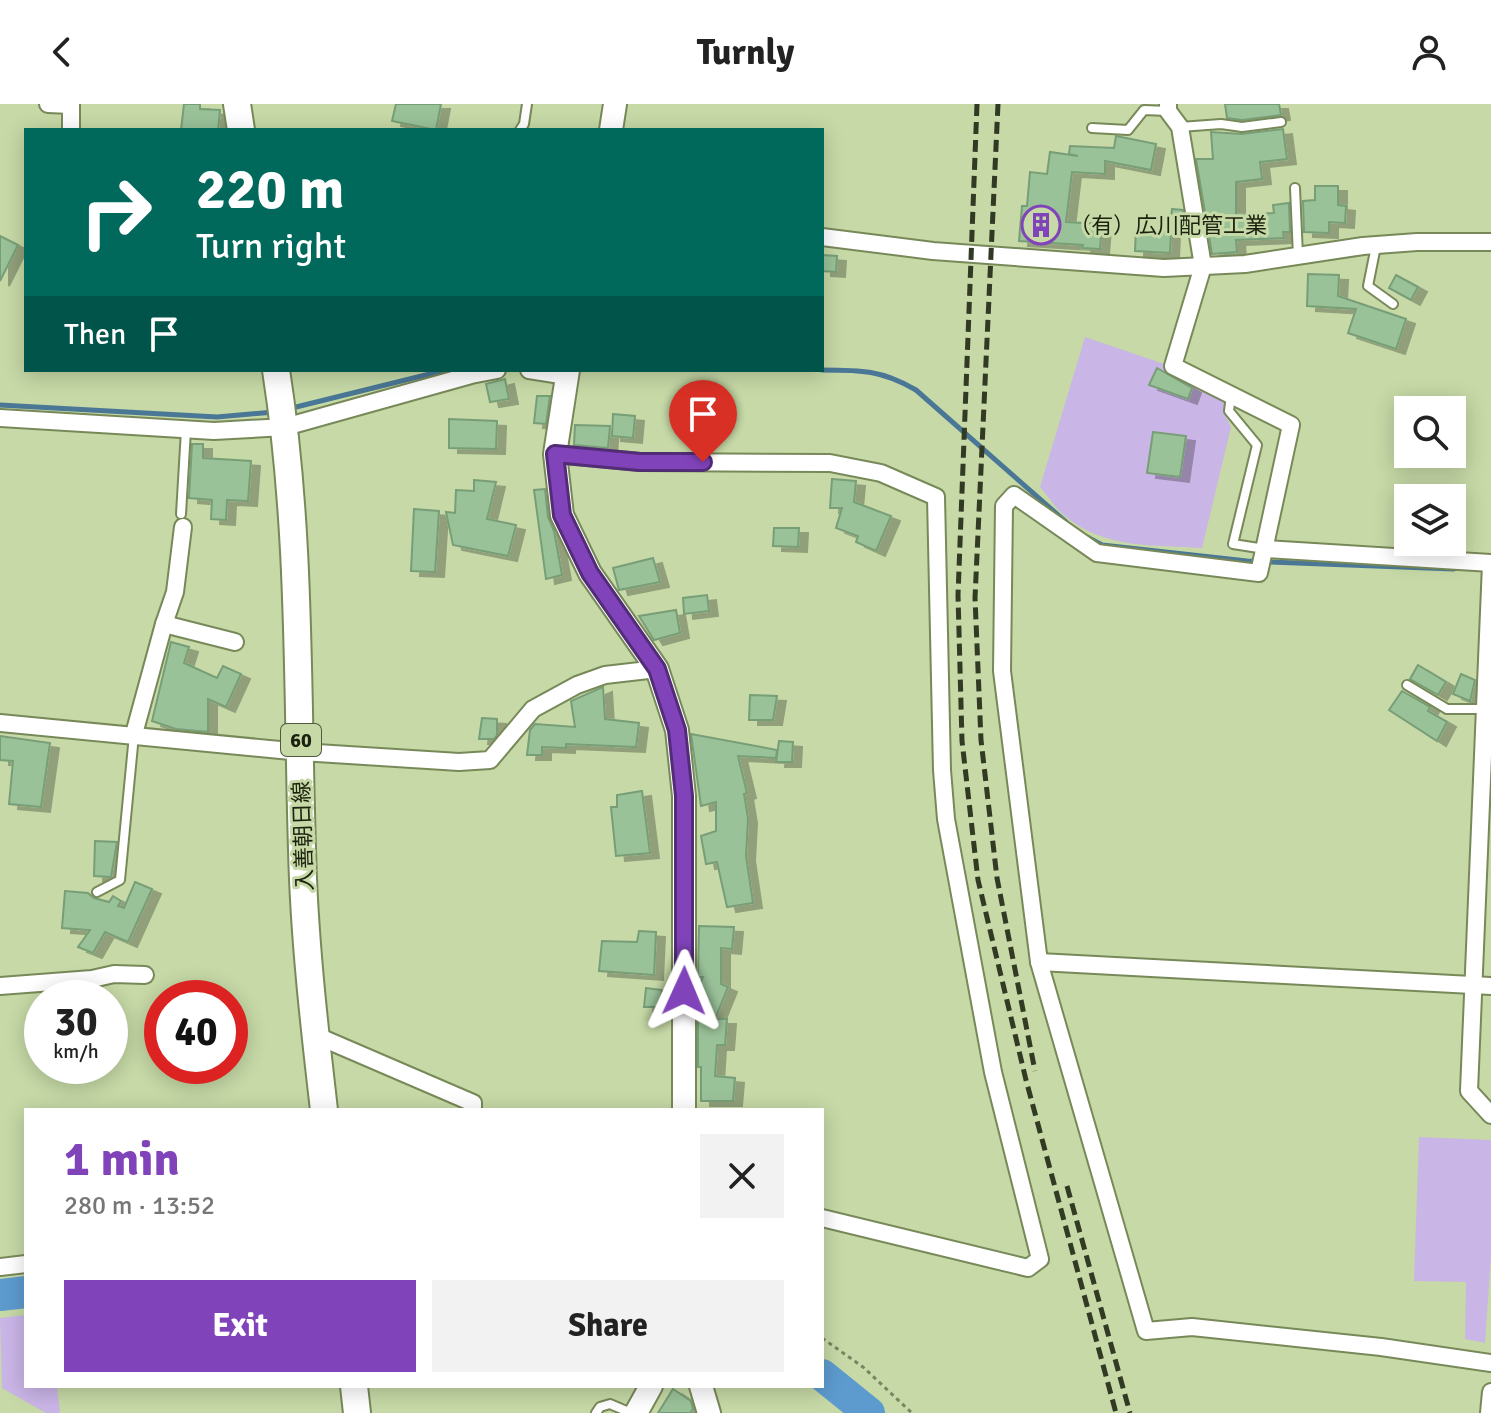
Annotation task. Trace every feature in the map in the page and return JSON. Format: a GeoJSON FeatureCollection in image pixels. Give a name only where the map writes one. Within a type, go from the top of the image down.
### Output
{"type":"FeatureCollection","features":[{"type":"Feature","properties":{"kind":"main road"},"geometry":{"type":"LineString","coordinates":[[237,104],[241,128]]}},
{"type":"Feature","properties":{"kind":"main road","name":"入善朝日線"},"geometry":{"type":"LineString","coordinates":[[276,372],[285,427],[294,545],[302,851],[315,1035],[324,1108]]}},
{"type":"Feature","properties":{"kind":"main road"},"geometry":{"type":"LineString","coordinates":[[354,1388],[357,1413]]}},
{"type":"Feature","properties":{"kind":"street"},"geometry":{"type":"LineString","coordinates":[[48,104],[71,105],[71,128]]}},
{"type":"Feature","properties":{"kind":"street"},"geometry":{"type":"LineString","coordinates":[[611,128],[615,104]]}},
{"type":"Feature","properties":{"kind":"street"},"geometry":{"type":"LineString","coordinates":[[1168,108],[1180,127],[1203,266],[1173,366],[1291,425],[1259,573],[1097,553],[1014,495],[1004,506],[1002,671],[1039,962],[1146,1331],[1192,1327],[1381,1347],[1491,1363]]}},
{"type":"Feature","properties":{"kind":"street"},"geometry":{"type":"LineString","coordinates":[[824,237],[1007,257],[1164,268],[1245,264],[1376,245],[1491,242]]}},
{"type":"Feature","properties":{"kind":"street"},"geometry":{"type":"LineString","coordinates":[[0,418],[214,431],[285,427],[487,372]]}},
{"type":"Feature","properties":{"kind":"street"},"geometry":{"type":"LineString","coordinates":[[568,373],[555,454],[562,515],[590,573],[657,669],[677,730],[684,796],[684,1108]]}},
{"type":"Feature","properties":{"kind":"street"},"geometry":{"type":"LineString","coordinates":[[555,454],[640,462],[830,463],[881,473],[936,497],[942,770],[946,819],[993,1072],[1040,1259],[1028,1268],[824,1218]]}},
{"type":"Feature","properties":{"kind":"street"},"geometry":{"type":"LineString","coordinates":[[134,734],[175,592],[182,520]]}},
{"type":"Feature","properties":{"kind":"street"},"geometry":{"type":"LineString","coordinates":[[1266,549],[1491,564],[1471,985],[1469,1091],[1491,1115]]}},
{"type":"Feature","properties":{"kind":"street"},"geometry":{"type":"LineString","coordinates":[[164,624],[235,642]]}},
{"type":"Feature","properties":{"kind":"street"},"geometry":{"type":"LineString","coordinates":[[0,723],[301,752],[459,762],[490,760],[533,709],[566,691],[605,675],[657,669]]}},
{"type":"Feature","properties":{"kind":"street"},"geometry":{"type":"LineString","coordinates":[[1039,962],[1491,986]]}},
{"type":"Feature","properties":{"kind":"street"},"geometry":{"type":"LineString","coordinates":[[0,986],[92,979],[114,974],[145,975]]}},
{"type":"Feature","properties":{"kind":"street"},"geometry":{"type":"LineString","coordinates":[[315,1035],[473,1103],[473,1108]]}},
{"type":"Feature","properties":{"kind":"street"},"geometry":{"type":"LineString","coordinates":[[0,1267],[24,1264]]}},
{"type":"Feature","properties":{"kind":"street"},"geometry":{"type":"LineString","coordinates":[[633,1413],[650,1388]]}},
{"type":"Feature","properties":{"kind":"street"},"geometry":{"type":"LineString","coordinates":[[702,1388],[709,1413]]}},
{"type":"Feature","properties":{"kind":"street"},"geometry":{"type":"LineString","coordinates":[[1489,1413],[1491,1392]]}},
{"type":"Feature","properties":{"kind":"lane"},"geometry":{"type":"LineString","coordinates":[[521,128],[527,104]]}},
{"type":"Feature","properties":{"kind":"lane"},"geometry":{"type":"LineString","coordinates":[[1092,128],[1128,130],[1144,110],[1168,108]]}},
{"type":"Feature","properties":{"kind":"lane"},"geometry":{"type":"LineString","coordinates":[[1180,127],[1221,124],[1242,127],[1281,122]]}},
{"type":"Feature","properties":{"kind":"lane"},"geometry":{"type":"LineString","coordinates":[[1295,188],[1298,256]]}},
{"type":"Feature","properties":{"kind":"lane"},"geometry":{"type":"LineString","coordinates":[[1376,245],[1368,286],[1393,304]]}},
{"type":"Feature","properties":{"kind":"lane"},"geometry":{"type":"LineString","coordinates":[[1231,395],[1229,411],[1257,445],[1233,544],[1266,549]]}},
{"type":"Feature","properties":{"kind":"lane"},"geometry":{"type":"LineString","coordinates":[[182,520],[186,430]]}},
{"type":"Feature","properties":{"kind":"lane"},"geometry":{"type":"LineString","coordinates":[[1407,685],[1447,709],[1485,709]]}},
{"type":"Feature","properties":{"kind":"lane"},"geometry":{"type":"LineString","coordinates":[[97,892],[120,880],[134,734]]}},
{"type":"Feature","properties":{"kind":"lane"},"geometry":{"type":"LineString","coordinates":[[596,1413],[600,1407],[610,1404],[633,1413]]}},
{"type":"Feature","properties":{"kind":"path"},"geometry":{"type":"LineString","coordinates":[[824,1339],[863,1367],[912,1413]]}},
{"type":"Feature","properties":{"kind":"shaded area"},"geometry":{"type":"Polygon","coordinates":[[[1085,337],[1167,365],[1225,397],[1224,413],[1231,427],[1202,548],[1130,543],[1095,534],[1064,515],[1040,487],[1085,337]]]}},
{"type":"Feature","properties":{"kind":"shaded area"},"geometry":{"type":"Polygon","coordinates":[[[1419,1137],[1491,1140],[1491,1256],[1485,1343],[1465,1339],[1466,1282],[1414,1281],[1419,1137]]]}},
{"type":"Feature","properties":{"kind":"shaded area"},"geometry":{"type":"Polygon","coordinates":[[[24,1315],[24,1388],[57,1388],[60,1413],[46,1413],[2,1388],[0,1318],[24,1315]]]}},
{"type":"Feature","properties":{"kind":"building"},"geometry":{"type":"Polygon","coordinates":[[[184,104],[200,104],[200,109],[220,110],[218,128],[181,128],[184,104]]]}},
{"type":"Feature","properties":{"kind":"building"},"geometry":{"type":"Polygon","coordinates":[[[396,104],[441,104],[436,128],[392,121],[396,104]]]}},
{"type":"Feature","properties":{"kind":"building"},"geometry":{"type":"Polygon","coordinates":[[[1225,104],[1279,104],[1281,115],[1242,120],[1227,118],[1225,104]]]}},
{"type":"Feature","properties":{"kind":"building"},"geometry":{"type":"Polygon","coordinates":[[[1283,129],[1287,159],[1260,162],[1262,179],[1236,182],[1236,215],[1274,213],[1273,205],[1289,203],[1290,232],[1283,232],[1284,238],[1236,240],[1237,252],[1212,254],[1196,159],[1213,159],[1211,132],[1242,134],[1283,129]]]}},
{"type":"Feature","properties":{"kind":"building"},"geometry":{"type":"Polygon","coordinates":[[[1116,136],[1156,144],[1151,170],[1105,161],[1105,174],[1072,172],[1066,222],[1102,224],[1100,249],[1019,241],[1022,206],[1027,206],[1030,172],[1047,174],[1050,152],[1078,156],[1069,154],[1070,146],[1114,148],[1116,136]]]}},
{"type":"Feature","properties":{"kind":"building"},"geometry":{"type":"Polygon","coordinates":[[[1315,186],[1338,186],[1338,205],[1346,206],[1345,223],[1329,222],[1329,233],[1304,232],[1303,201],[1315,200],[1315,186]]]}},
{"type":"Feature","properties":{"kind":"building"},"geometry":{"type":"Polygon","coordinates":[[[1172,209],[1183,210],[1186,228],[1170,226],[1172,209]]]}},
{"type":"Feature","properties":{"kind":"building"},"geometry":{"type":"Polygon","coordinates":[[[1136,229],[1171,231],[1170,253],[1135,251],[1136,229]]]}},
{"type":"Feature","properties":{"kind":"building"},"geometry":{"type":"Polygon","coordinates":[[[0,236],[18,245],[0,281],[0,236]]]}},
{"type":"Feature","properties":{"kind":"building"},"geometry":{"type":"Polygon","coordinates":[[[824,255],[837,256],[836,272],[824,271],[824,255]]]}},
{"type":"Feature","properties":{"kind":"building"},"geometry":{"type":"Polygon","coordinates":[[[1308,274],[1339,275],[1338,296],[1406,319],[1396,349],[1348,333],[1356,309],[1307,306],[1308,274]]]}},
{"type":"Feature","properties":{"kind":"building"},"geometry":{"type":"Polygon","coordinates":[[[1396,275],[1418,287],[1411,300],[1389,288],[1396,275]]]}},
{"type":"Feature","properties":{"kind":"building"},"geometry":{"type":"Polygon","coordinates":[[[1157,368],[1192,388],[1188,399],[1149,385],[1157,368]]]}},
{"type":"Feature","properties":{"kind":"building"},"geometry":{"type":"Polygon","coordinates":[[[505,379],[509,399],[490,402],[486,384],[505,379]]]}},
{"type":"Feature","properties":{"kind":"building"},"geometry":{"type":"Polygon","coordinates":[[[537,396],[550,396],[546,424],[534,423],[537,396]]]}},
{"type":"Feature","properties":{"kind":"building"},"geometry":{"type":"Polygon","coordinates":[[[613,414],[635,416],[633,438],[612,436],[613,414]]]}},
{"type":"Feature","properties":{"kind":"building"},"geometry":{"type":"Polygon","coordinates":[[[449,419],[497,421],[496,449],[449,448],[449,419]]]}},
{"type":"Feature","properties":{"kind":"building"},"geometry":{"type":"Polygon","coordinates":[[[575,425],[610,426],[608,448],[574,445],[575,425]]]}},
{"type":"Feature","properties":{"kind":"building"},"geometry":{"type":"Polygon","coordinates":[[[1153,432],[1186,436],[1180,477],[1147,473],[1153,432]]]}},
{"type":"Feature","properties":{"kind":"building"},"geometry":{"type":"Polygon","coordinates":[[[192,444],[203,444],[203,458],[251,461],[248,501],[227,500],[226,520],[211,519],[212,500],[189,498],[192,444]]]}},
{"type":"Feature","properties":{"kind":"building"},"geometry":{"type":"Polygon","coordinates":[[[832,479],[856,481],[854,502],[891,516],[876,551],[856,542],[858,536],[836,528],[842,508],[830,508],[832,479]]]}},
{"type":"Feature","properties":{"kind":"building"},"geometry":{"type":"Polygon","coordinates":[[[474,480],[496,482],[487,519],[516,525],[508,556],[453,545],[446,512],[455,513],[456,490],[474,491],[474,480]]]}},
{"type":"Feature","properties":{"kind":"building"},"geometry":{"type":"Polygon","coordinates":[[[545,489],[548,517],[554,531],[562,575],[546,579],[534,490],[545,489]]]}},
{"type":"Feature","properties":{"kind":"building"},"geometry":{"type":"Polygon","coordinates":[[[414,509],[439,511],[435,572],[411,571],[414,509]]]}},
{"type":"Feature","properties":{"kind":"building"},"geometry":{"type":"Polygon","coordinates":[[[774,528],[799,528],[798,547],[773,546],[774,528]]]}},
{"type":"Feature","properties":{"kind":"building"},"geometry":{"type":"Polygon","coordinates":[[[653,558],[660,582],[619,590],[613,568],[653,558]]]}},
{"type":"Feature","properties":{"kind":"building"},"geometry":{"type":"Polygon","coordinates":[[[707,595],[709,611],[684,614],[683,598],[707,595]]]}},
{"type":"Feature","properties":{"kind":"building"},"geometry":{"type":"Polygon","coordinates":[[[676,610],[680,633],[654,640],[639,616],[676,610]]]}},
{"type":"Feature","properties":{"kind":"building"},"geometry":{"type":"Polygon","coordinates":[[[171,642],[189,647],[184,663],[217,678],[223,666],[241,674],[226,707],[208,699],[208,732],[176,729],[152,721],[171,642]]]}},
{"type":"Feature","properties":{"kind":"building"},"geometry":{"type":"Polygon","coordinates":[[[1418,665],[1446,682],[1438,695],[1410,679],[1418,665]]]}},
{"type":"Feature","properties":{"kind":"building"},"geometry":{"type":"Polygon","coordinates":[[[1461,674],[1475,680],[1470,701],[1453,694],[1461,674]]]}},
{"type":"Feature","properties":{"kind":"building"},"geometry":{"type":"Polygon","coordinates":[[[603,687],[605,719],[639,723],[636,747],[566,744],[566,748],[542,747],[542,755],[527,755],[530,730],[535,724],[575,727],[571,701],[603,687]]]}},
{"type":"Feature","properties":{"kind":"building"},"geometry":{"type":"Polygon","coordinates":[[[1402,691],[1430,707],[1428,711],[1447,722],[1437,741],[1389,710],[1402,691]]]}},
{"type":"Feature","properties":{"kind":"building"},"geometry":{"type":"Polygon","coordinates":[[[750,695],[777,696],[773,720],[749,720],[750,695]]]}},
{"type":"Feature","properties":{"kind":"building"},"geometry":{"type":"Polygon","coordinates":[[[482,718],[497,719],[494,739],[479,739],[482,718]]]}},
{"type":"Feature","properties":{"kind":"building"},"geometry":{"type":"Polygon","coordinates":[[[691,734],[777,750],[776,758],[738,756],[747,793],[744,794],[748,818],[746,856],[753,903],[727,907],[717,862],[706,864],[701,836],[716,831],[716,802],[701,806],[691,734]]]}},
{"type":"Feature","properties":{"kind":"building"},"geometry":{"type":"Polygon","coordinates":[[[0,736],[50,743],[41,807],[9,804],[13,761],[0,760],[0,736]]]}},
{"type":"Feature","properties":{"kind":"building"},"geometry":{"type":"Polygon","coordinates":[[[779,741],[793,742],[792,762],[776,762],[779,741]]]}},
{"type":"Feature","properties":{"kind":"building"},"geometry":{"type":"Polygon","coordinates":[[[642,791],[650,853],[616,856],[611,807],[617,807],[617,795],[642,791]]]}},
{"type":"Feature","properties":{"kind":"building"},"geometry":{"type":"Polygon","coordinates":[[[95,841],[117,842],[111,877],[94,876],[95,841]]]}},
{"type":"Feature","properties":{"kind":"building"},"geometry":{"type":"Polygon","coordinates":[[[135,882],[152,889],[128,942],[105,932],[93,953],[78,947],[90,930],[62,928],[65,891],[88,893],[109,902],[113,896],[121,901],[118,906],[124,908],[135,882]]]}},
{"type":"Feature","properties":{"kind":"building"},"geometry":{"type":"Polygon","coordinates":[[[699,926],[734,927],[732,949],[721,948],[721,984],[728,987],[715,1019],[727,1019],[725,1045],[717,1045],[715,1076],[735,1078],[733,1101],[701,1101],[698,988],[703,977],[698,977],[699,926]]]}},
{"type":"Feature","properties":{"kind":"building"},"geometry":{"type":"Polygon","coordinates":[[[639,931],[656,932],[654,975],[599,971],[602,941],[637,942],[639,931]]]}},
{"type":"Feature","properties":{"kind":"building"},"geometry":{"type":"Polygon","coordinates":[[[646,988],[662,990],[660,1007],[644,1007],[646,988]]]}},
{"type":"Feature","properties":{"kind":"building"},"geometry":{"type":"Polygon","coordinates":[[[673,1389],[691,1401],[693,1409],[690,1413],[658,1413],[673,1389]]]}},
{"type":"Feature","properties":{"kind":"waterway"},"geometry":{"type":"LineString","coordinates":[[824,370],[871,372],[916,390],[1066,522]]}},
{"type":"Feature","properties":{"kind":"waterway"},"geometry":{"type":"LineString","coordinates":[[288,409],[438,372]]}},
{"type":"Feature","properties":{"kind":"waterway"},"geometry":{"type":"LineString","coordinates":[[0,405],[217,417],[274,412]]}},
{"type":"Feature","properties":{"kind":"waterway"},"geometry":{"type":"LineString","coordinates":[[1087,537],[1102,545],[1247,561],[1454,569]]}},
{"type":"Feature","properties":{"kind":"waterway"},"geometry":{"type":"LineString","coordinates":[[0,1295],[24,1292]]}},
{"type":"Feature","properties":{"kind":"waterway"},"geometry":{"type":"LineString","coordinates":[[824,1377],[869,1413]]}},
{"type":"Feature","properties":{"kind":"railway"},"geometry":{"type":"LineString","coordinates":[[977,104],[958,595],[962,741],[978,880],[1026,1080],[1116,1413]]}},
{"type":"Feature","properties":{"kind":"railway"},"geometry":{"type":"LineString","coordinates":[[998,104],[975,598],[981,740],[997,878],[1035,1071]]}},
{"type":"Feature","properties":{"kind":"railway"},"geometry":{"type":"LineString","coordinates":[[1067,1186],[1130,1413]]}},
{"type":"Feature","properties":{"kind":"place","name":"（有）広川配管工業"},"geometry":{"type":"Point","coordinates":[1041,225]}},
{"type":"Feature","properties":{"kind":"route"},"geometry":{"type":"LineString","coordinates":[[684,991],[684,796],[677,730],[657,669],[590,573],[562,515],[555,454],[640,462],[703,462]]}}]}
